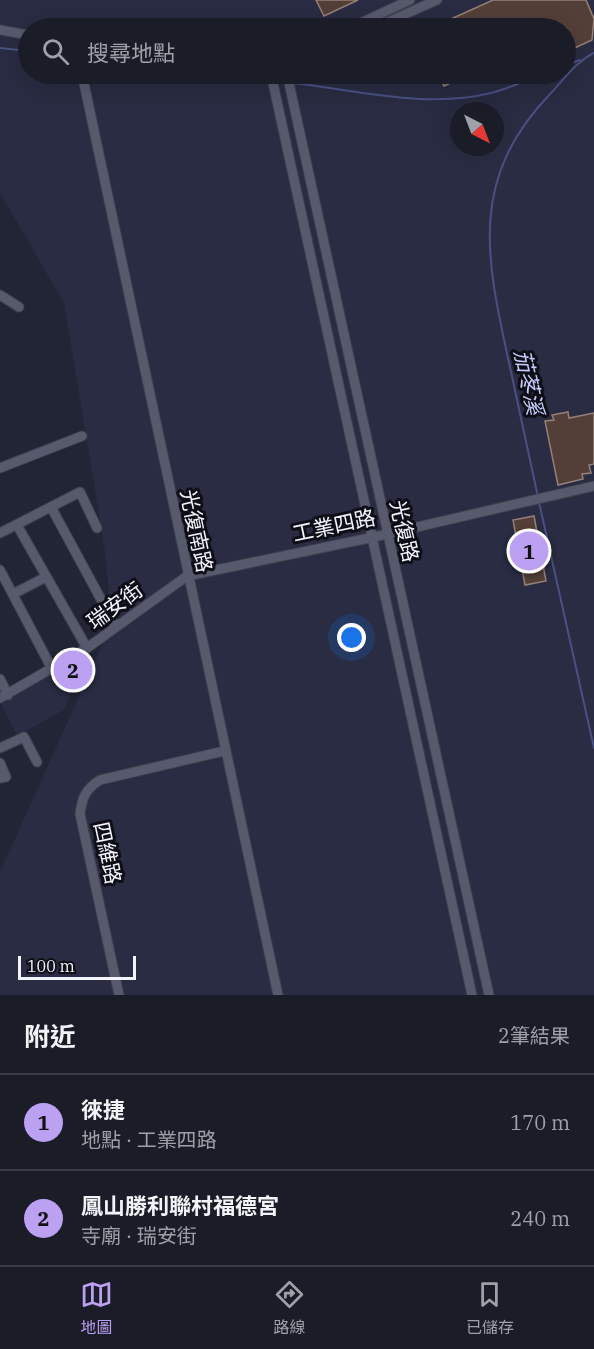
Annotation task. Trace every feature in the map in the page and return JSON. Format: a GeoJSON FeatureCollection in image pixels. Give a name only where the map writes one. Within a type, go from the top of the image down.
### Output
{"type":"FeatureCollection","features":[{"type":"Feature","properties":{"kind":"street"},"geometry":{"type":"LineString","coordinates":[[371,18],[410,0]]}},
{"type":"Feature","properties":{"kind":"street"},"geometry":{"type":"LineString","coordinates":[[396,18],[437,0]]}},
{"type":"Feature","properties":{"kind":"street"},"geometry":{"type":"LineString","coordinates":[[0,30],[18,33]]}},
{"type":"Feature","properties":{"kind":"street","name":"光復南路"},"geometry":{"type":"LineString","coordinates":[[84,84],[224,751],[278,995]]}},
{"type":"Feature","properties":{"kind":"street","name":"光復路"},"geometry":{"type":"LineString","coordinates":[[273,84],[374,537],[472,995]]}},
{"type":"Feature","properties":{"kind":"street","name":"光復路"},"geometry":{"type":"LineString","coordinates":[[289,84],[489,995]]}},
{"type":"Feature","properties":{"kind":"street"},"geometry":{"type":"LineString","coordinates":[[0,295],[19,308]]}},
{"type":"Feature","properties":{"kind":"street"},"geometry":{"type":"LineString","coordinates":[[0,468],[82,436]]}},
{"type":"Feature","properties":{"kind":"street","name":"工業四路"},"geometry":{"type":"LineString","coordinates":[[187,576],[374,537],[594,486]]}},
{"type":"Feature","properties":{"kind":"street"},"geometry":{"type":"LineString","coordinates":[[0,533],[80,492],[97,528]]}},
{"type":"Feature","properties":{"kind":"street"},"geometry":{"type":"LineString","coordinates":[[51,507],[116,627]]}},
{"type":"Feature","properties":{"kind":"street"},"geometry":{"type":"LineString","coordinates":[[17,525],[87,648]]}},
{"type":"Feature","properties":{"kind":"street"},"geometry":{"type":"LineString","coordinates":[[0,570],[52,669]]}},
{"type":"Feature","properties":{"kind":"street","name":"瑞安街"},"geometry":{"type":"LineString","coordinates":[[4,696],[87,648],[187,576]]}},
{"type":"Feature","properties":{"kind":"street"},"geometry":{"type":"LineString","coordinates":[[12,594],[46,577]]}},
{"type":"Feature","properties":{"kind":"street"},"geometry":{"type":"LineString","coordinates":[[0,679],[4,696]]}},
{"type":"Feature","properties":{"kind":"street"},"geometry":{"type":"LineString","coordinates":[[0,748],[24,737],[38,762]]}},
{"type":"Feature","properties":{"kind":"street","name":"四維路"},"geometry":{"type":"LineString","coordinates":[[119,995],[80,814],[82,799],[88,788],[100,780],[224,751]]}},
{"type":"Feature","properties":{"kind":"street"},"geometry":{"type":"LineString","coordinates":[[0,763],[6,777],[0,778]]}},
{"type":"Feature","properties":{"kind":"shaded area"},"geometry":{"type":"Polygon","coordinates":[[[0,0],[594,0],[594,995],[0,995],[0,872],[112,623],[104,545],[64,303],[0,193],[0,0]]]}},
{"type":"Feature","properties":{"kind":"shaded area"},"geometry":{"type":"Polygon","coordinates":[[[60,668],[72,690],[64,710],[17,736],[0,702],[60,668]]]}},
{"type":"Feature","properties":{"kind":"building"},"geometry":{"type":"Polygon","coordinates":[[[316,0],[358,0],[324,16],[316,0]]]}},
{"type":"Feature","properties":{"kind":"building"},"geometry":{"type":"Polygon","coordinates":[[[493,0],[586,0],[594,19],[592,40],[576,47],[576,18],[453,18],[493,0]]]}},
{"type":"Feature","properties":{"kind":"building"},"geometry":{"type":"Polygon","coordinates":[[[568,412],[569,418],[594,413],[594,464],[589,465],[591,473],[582,474],[583,479],[558,485],[545,421],[554,420],[552,415],[568,412]]]}},
{"type":"Feature","properties":{"kind":"building"},"geometry":{"type":"Polygon","coordinates":[[[534,516],[546,581],[525,585],[513,520],[534,516]]]}},
{"type":"Feature","properties":{"kind":"building"},"geometry":{"type":"Polygon","coordinates":[[[76,663],[81,671],[69,678],[65,669],[76,663]]]}},
{"type":"Feature","properties":{"kind":"waterway"},"geometry":{"type":"LineString","coordinates":[[0,48],[18,50]]}},
{"type":"Feature","properties":{"kind":"waterway","name":"茄苳溪"},"geometry":{"type":"LineString","coordinates":[[576,66],[594,53]]}},
{"type":"Feature","properties":{"kind":"waterway","name":"茄苳溪"},"geometry":{"type":"LineString","coordinates":[[576,61],[580,60]]}},
{"type":"Feature","properties":{"kind":"waterway"},"geometry":{"type":"LineString","coordinates":[[300,84],[417,99],[466,97],[491,93],[518,84]]}},
{"type":"Feature","properties":{"kind":"waterway","name":"茄苳溪"},"geometry":{"type":"LineString","coordinates":[[538,497],[500,320],[490,250],[491,218],[496,186],[507,155],[525,124],[559,84]]}},
{"type":"Feature","properties":{"kind":"waterway","name":"茄苳溪"},"geometry":{"type":"LineString","coordinates":[[539,502],[594,748]]}},
{"type":"Feature","properties":{"kind":"place","name":"徠捷"},"geometry":{"type":"Point","coordinates":[529,551]}},
{"type":"Feature","properties":{"kind":"place","name":"鳳山勝利聯村福德宮"},"geometry":{"type":"Point","coordinates":[73,670]}}]}
